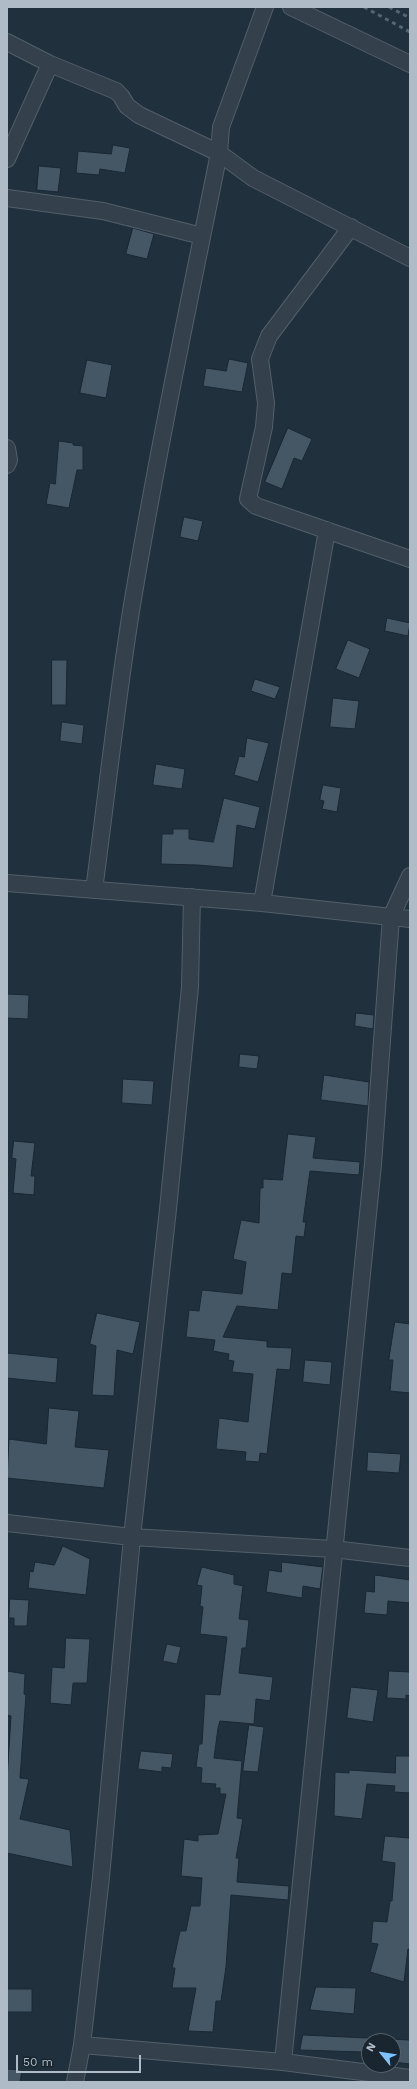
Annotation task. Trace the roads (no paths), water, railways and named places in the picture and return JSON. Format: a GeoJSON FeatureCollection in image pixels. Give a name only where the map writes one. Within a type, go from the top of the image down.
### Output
{"type":"FeatureCollection","features":[{"type":"Feature","properties":{"kind":"street"},"geometry":{"type":"LineString","coordinates":[[94,890],[118,702],[133,601],[164,419],[220,153],[221,127],[265,7]]}},
{"type":"Feature","properties":{"kind":"street"},"geometry":{"type":"LineString","coordinates":[[291,7],[410,64]]}},
{"type":"Feature","properties":{"kind":"street"},"geometry":{"type":"LineString","coordinates":[[7,42],[50,64],[116,91],[127,106],[139,115],[220,153],[253,178],[410,258]]}},
{"type":"Feature","properties":{"kind":"street"},"geometry":{"type":"LineString","coordinates":[[7,159],[50,64]]}},
{"type":"Feature","properties":{"kind":"street"},"geometry":{"type":"LineString","coordinates":[[7,198],[103,211],[202,236]]}},
{"type":"Feature","properties":{"kind":"street"},"geometry":{"type":"LineString","coordinates":[[351,227],[269,336],[264,346],[260,359],[266,403],[264,427],[248,499],[256,506],[410,559]]}},
{"type":"Feature","properties":{"kind":"street"},"geometry":{"type":"LineString","coordinates":[[7,448],[9,460],[7,465]]}},
{"type":"Feature","properties":{"kind":"street"},"geometry":{"type":"LineString","coordinates":[[262,903],[327,530]]}},
{"type":"Feature","properties":{"kind":"street"},"geometry":{"type":"LineString","coordinates":[[283,2062],[333,1550],[373,1164],[391,917],[410,876]]}},
{"type":"Feature","properties":{"kind":"street"},"geometry":{"type":"LineString","coordinates":[[7,883],[262,903],[410,919]]}},
{"type":"Feature","properties":{"kind":"street"},"geometry":{"type":"LineString","coordinates":[[75,2082],[82,2045],[101,1877],[132,1537],[168,1209],[190,987],[192,897]]}},
{"type":"Feature","properties":{"kind":"street"},"geometry":{"type":"LineString","coordinates":[[7,1523],[132,1537],[333,1550],[410,1558]]}},
{"type":"Feature","properties":{"kind":"street"},"geometry":{"type":"LineString","coordinates":[[82,2045],[283,2062],[410,2078]]}},
{"type":"Feature","properties":{"kind":"railway"},"geometry":{"type":"LineString","coordinates":[[364,7],[410,32]]}},
{"type":"Feature","properties":{"kind":"railway"},"geometry":{"type":"LineString","coordinates":[[389,7],[410,18]]}}]}
